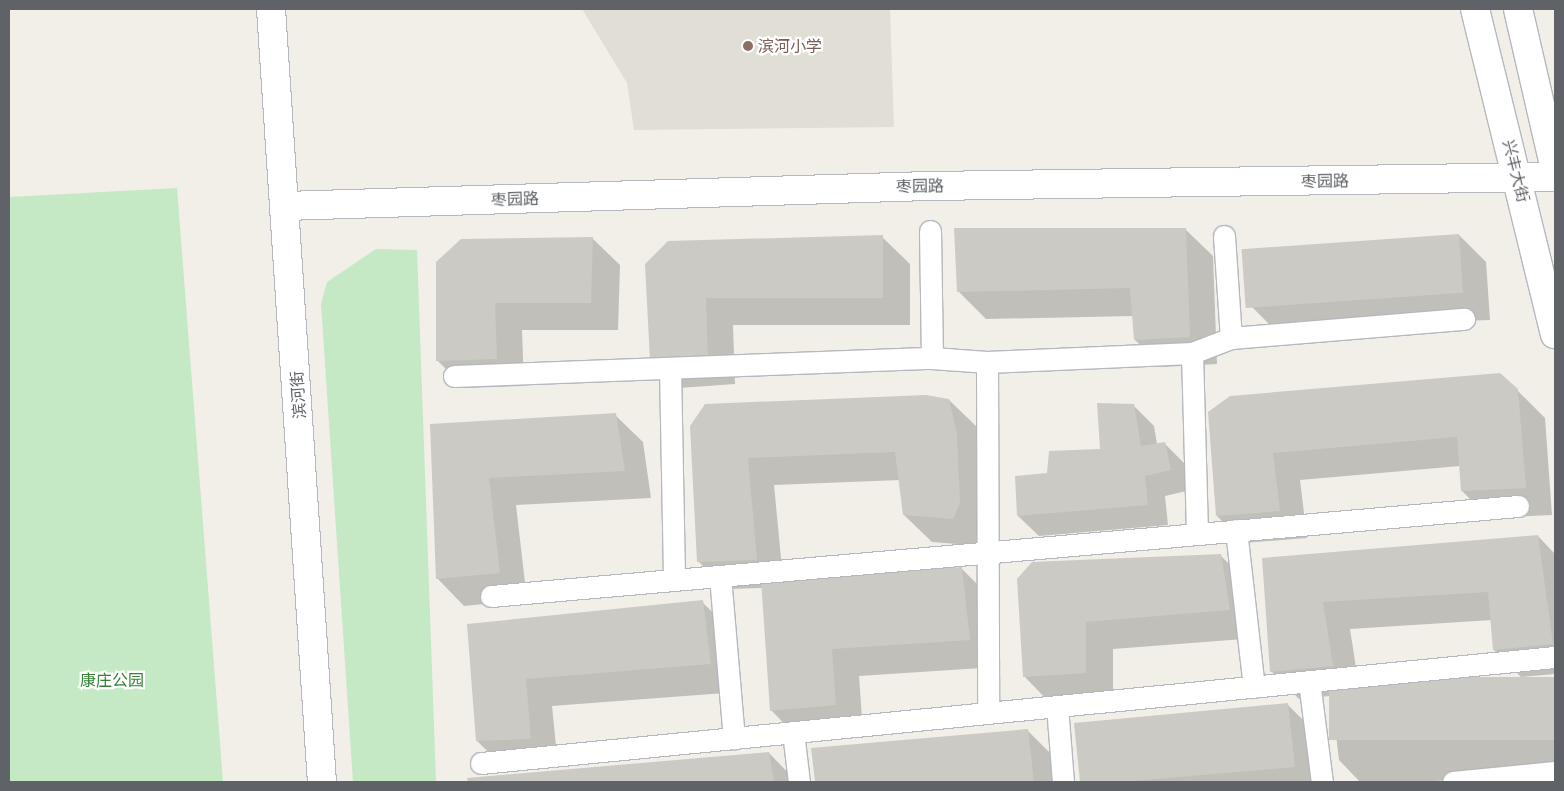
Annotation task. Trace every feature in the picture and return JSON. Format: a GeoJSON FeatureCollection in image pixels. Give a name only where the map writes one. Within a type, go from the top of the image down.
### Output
{"type":"FeatureCollection","features":[{"type":"Feature","properties":{"kind":"street","name":"滨河街"},"geometry":{"type":"LineString","coordinates":[[271,9],[322,782]]}},
{"type":"Feature","properties":{"kind":"street","name":"兴丰大街"},"geometry":{"type":"LineString","coordinates":[[1475,9],[1555,334]]}},
{"type":"Feature","properties":{"kind":"street"},"geometry":{"type":"LineString","coordinates":[[1518,9],[1555,169]]}},
{"type":"Feature","properties":{"kind":"street","name":"枣园路"},"geometry":{"type":"LineString","coordinates":[[285,206],[930,186],[1555,177]]}},
{"type":"Feature","properties":{"kind":"street"},"geometry":{"type":"LineString","coordinates":[[930,230],[932,358]]}},
{"type":"Feature","properties":{"kind":"street"},"geometry":{"type":"LineString","coordinates":[[1224,236],[1231,338]]}},
{"type":"Feature","properties":{"kind":"street"},"geometry":{"type":"LineString","coordinates":[[454,376],[932,358],[988,362],[1192,353],[1231,338],[1464,319]]}},
{"type":"Feature","properties":{"kind":"street"},"geometry":{"type":"LineString","coordinates":[[1192,353],[1197,534]]}},
{"type":"Feature","properties":{"kind":"street"},"geometry":{"type":"LineString","coordinates":[[988,362],[988,713]]}},
{"type":"Feature","properties":{"kind":"street"},"geometry":{"type":"LineString","coordinates":[[670,368],[674,580]]}},
{"type":"Feature","properties":{"kind":"street"},"geometry":{"type":"LineString","coordinates":[[491,596],[1518,506]]}},
{"type":"Feature","properties":{"kind":"street"},"geometry":{"type":"LineString","coordinates":[[1236,530],[1254,687]]}},
{"type":"Feature","properties":{"kind":"street"},"geometry":{"type":"LineString","coordinates":[[720,576],[734,738]]}},
{"type":"Feature","properties":{"kind":"street"},"geometry":{"type":"LineString","coordinates":[[480,763],[1555,656]]}},
{"type":"Feature","properties":{"kind":"street"},"geometry":{"type":"LineString","coordinates":[[1309,681],[1322,782]]}},
{"type":"Feature","properties":{"kind":"street"},"geometry":{"type":"LineString","coordinates":[[1057,706],[1063,782]]}},
{"type":"Feature","properties":{"kind":"street"},"geometry":{"type":"LineString","coordinates":[[793,732],[799,782]]}},
{"type":"Feature","properties":{"kind":"street"},"geometry":{"type":"LineString","coordinates":[[1453,782],[1517,779],[1555,772]]}},
{"type":"Feature","properties":{"kind":"shaded area","name":"滨河小学"},"geometry":{"type":"Polygon","coordinates":[[[582,9],[890,9],[894,127],[634,130],[627,83],[582,9]]]}},
{"type":"Feature","properties":{"kind":"green space","name":"康庄公园"},"geometry":{"type":"Polygon","coordinates":[[[177,188],[223,782],[9,782],[9,197],[177,188]]]}},
{"type":"Feature","properties":{"kind":"green space"},"geometry":{"type":"Polygon","coordinates":[[[376,249],[417,250],[436,782],[353,782],[321,304],[327,282],[376,249]]]}},
{"type":"Feature","properties":{"kind":"building"},"geometry":{"type":"Polygon","coordinates":[[[954,228],[1186,228],[1190,337],[1134,340],[1130,288],[957,292],[954,228]]]}},
{"type":"Feature","properties":{"kind":"building"},"geometry":{"type":"Polygon","coordinates":[[[1459,234],[1463,293],[1246,308],[1242,249],[1459,234]]]}},
{"type":"Feature","properties":{"kind":"building"},"geometry":{"type":"Polygon","coordinates":[[[883,235],[883,298],[706,298],[708,357],[650,361],[645,264],[668,241],[883,235]]]}},
{"type":"Feature","properties":{"kind":"building"},"geometry":{"type":"Polygon","coordinates":[[[593,237],[591,303],[495,303],[497,359],[436,361],[436,262],[461,239],[593,237]]]}},
{"type":"Feature","properties":{"kind":"building"},"geometry":{"type":"Polygon","coordinates":[[[1500,373],[1518,389],[1526,488],[1461,491],[1457,437],[1273,453],[1280,511],[1216,516],[1208,412],[1230,396],[1500,373]]]}},
{"type":"Feature","properties":{"kind":"building"},"geometry":{"type":"Polygon","coordinates":[[[926,395],[949,399],[957,434],[960,503],[953,519],[903,515],[895,452],[748,458],[757,560],[697,562],[690,426],[705,404],[926,395]]]}},
{"type":"Feature","properties":{"kind":"building"},"geometry":{"type":"Polygon","coordinates":[[[1097,403],[1134,404],[1141,446],[1165,442],[1171,470],[1145,476],[1148,505],[1017,516],[1015,476],[1047,473],[1049,451],[1100,449],[1097,403]]]}},
{"type":"Feature","properties":{"kind":"building"},"geometry":{"type":"Polygon","coordinates":[[[616,413],[625,471],[489,478],[500,573],[436,579],[430,424],[616,413]]]}},
{"type":"Feature","properties":{"kind":"building"},"geometry":{"type":"Polygon","coordinates":[[[1538,535],[1553,644],[1493,650],[1488,592],[1323,602],[1333,666],[1270,672],[1262,558],[1538,535]]]}},
{"type":"Feature","properties":{"kind":"building"},"geometry":{"type":"Polygon","coordinates":[[[1221,554],[1230,610],[1086,622],[1086,673],[1023,677],[1017,579],[1032,562],[1221,554]]]}},
{"type":"Feature","properties":{"kind":"building"},"geometry":{"type":"Polygon","coordinates":[[[962,567],[970,640],[832,649],[836,705],[770,711],[761,580],[962,567]]]}},
{"type":"Feature","properties":{"kind":"building"},"geometry":{"type":"Polygon","coordinates":[[[703,600],[711,664],[526,679],[531,739],[476,741],[467,624],[703,600]]]}},
{"type":"Feature","properties":{"kind":"building"},"geometry":{"type":"Polygon","coordinates":[[[1329,677],[1555,677],[1555,740],[1329,740],[1329,677]]]}},
{"type":"Feature","properties":{"kind":"building"},"geometry":{"type":"Polygon","coordinates":[[[1288,703],[1295,767],[1122,782],[1080,782],[1074,723],[1288,703]]]}},
{"type":"Feature","properties":{"kind":"building"},"geometry":{"type":"Polygon","coordinates":[[[1028,729],[1034,782],[815,782],[811,748],[1028,729]]]}},
{"type":"Feature","properties":{"kind":"building"},"geometry":{"type":"Polygon","coordinates":[[[769,752],[774,782],[468,782],[467,778],[769,752]]]}},
{"type":"Feature","properties":{"kind":"place","name":"滨河小学"},"geometry":{"type":"Point","coordinates":[748,46]}}]}
